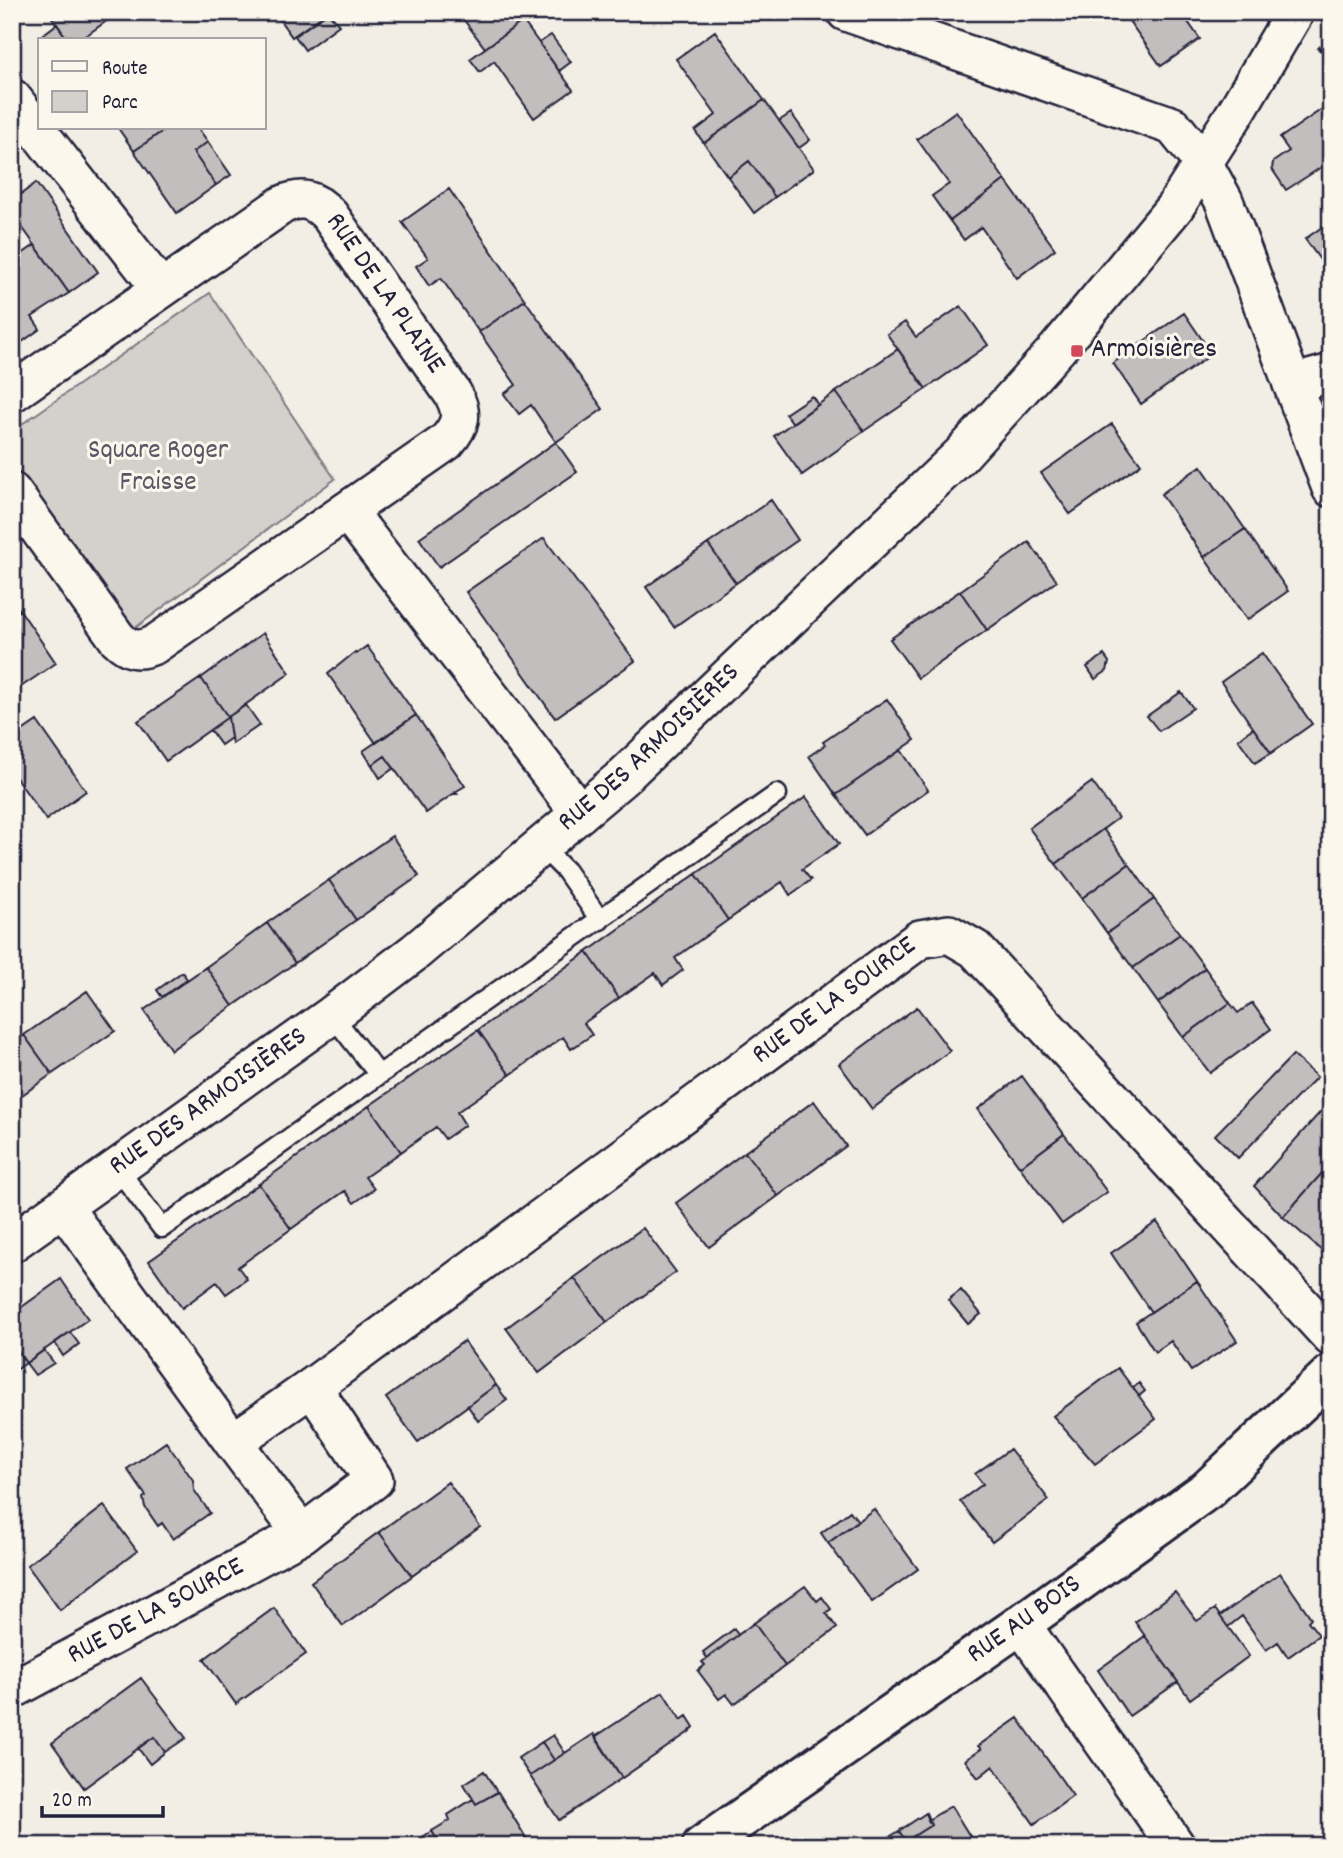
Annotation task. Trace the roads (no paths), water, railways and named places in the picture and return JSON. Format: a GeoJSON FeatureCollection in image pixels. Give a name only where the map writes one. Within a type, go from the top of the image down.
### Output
{"type":"FeatureCollection","features":[{"type":"Feature","properties":{"kind":"main road","name":"RUE AU BOIS"},"geometry":{"type":"LineString","coordinates":[[702,1846],[1208,1490],[1331,1374]]}},
{"type":"Feature","properties":{"kind":"street"},"geometry":{"type":"LineString","coordinates":[[846,12],[1173,126],[1203,163],[1224,201],[1331,488]]}},
{"type":"Feature","properties":{"kind":"street","name":"RUE DES ARMOISIÈRES"},"geometry":{"type":"LineString","coordinates":[[12,1243],[332,1015],[415,952],[624,777],[961,455],[1058,348],[1175,207],[1295,12]]}},
{"type":"Feature","properties":{"kind":"street"},"geometry":{"type":"LineString","coordinates":[[12,98],[161,289]]}},
{"type":"Feature","properties":{"kind":"street","name":"RUE DE LA PLAINE"},"geometry":{"type":"LineString","coordinates":[[12,393],[282,205],[296,199],[310,200],[320,205],[330,216],[453,394],[460,406],[462,418],[457,430],[446,442],[154,645],[143,650],[133,650],[117,638],[12,492]]}},
{"type":"Feature","properties":{"kind":"street"},"geometry":{"type":"LineString","coordinates":[[1292,384],[1331,373]]}},
{"type":"Feature","properties":{"kind":"street"},"geometry":{"type":"LineString","coordinates":[[347,511],[580,813]]}},
{"type":"Feature","properties":{"kind":"street","name":"RUE DE LA SOURCE"},"geometry":{"type":"LineString","coordinates":[[233,1442],[312,1387],[920,939],[949,934],[975,949],[1331,1337]]}},
{"type":"Feature","properties":{"kind":"street"},"geometry":{"type":"LineString","coordinates":[[64,1208],[302,1534]]}},
{"type":"Feature","properties":{"kind":"street","name":"RUE DE LA SOURCE"},"geometry":{"type":"LineString","coordinates":[[12,1690],[302,1534],[374,1480],[312,1387]]}},
{"type":"Feature","properties":{"kind":"street"},"geometry":{"type":"LineString","coordinates":[[1021,1623],[1176,1846]]}},
{"type":"Feature","properties":{"kind":"lane"},"geometry":{"type":"LineString","coordinates":[[118,1169],[162,1228],[777,794]]}},
{"type":"Feature","properties":{"kind":"lane"},"geometry":{"type":"LineString","coordinates":[[541,846],[566,871],[600,920]]}},
{"type":"Feature","properties":{"kind":"lane"},"geometry":{"type":"LineString","coordinates":[[332,1015],[379,1075]]}},
{"type":"Feature","properties":{"kind":"place","name":"Armoisières"},"geometry":{"type":"Point","coordinates":[1077,351]}},
{"type":"Feature","properties":{"kind":"park label","name":"Square Roger Fraisse"},"geometry":{"type":"Point","coordinates":[158,468]}}]}
